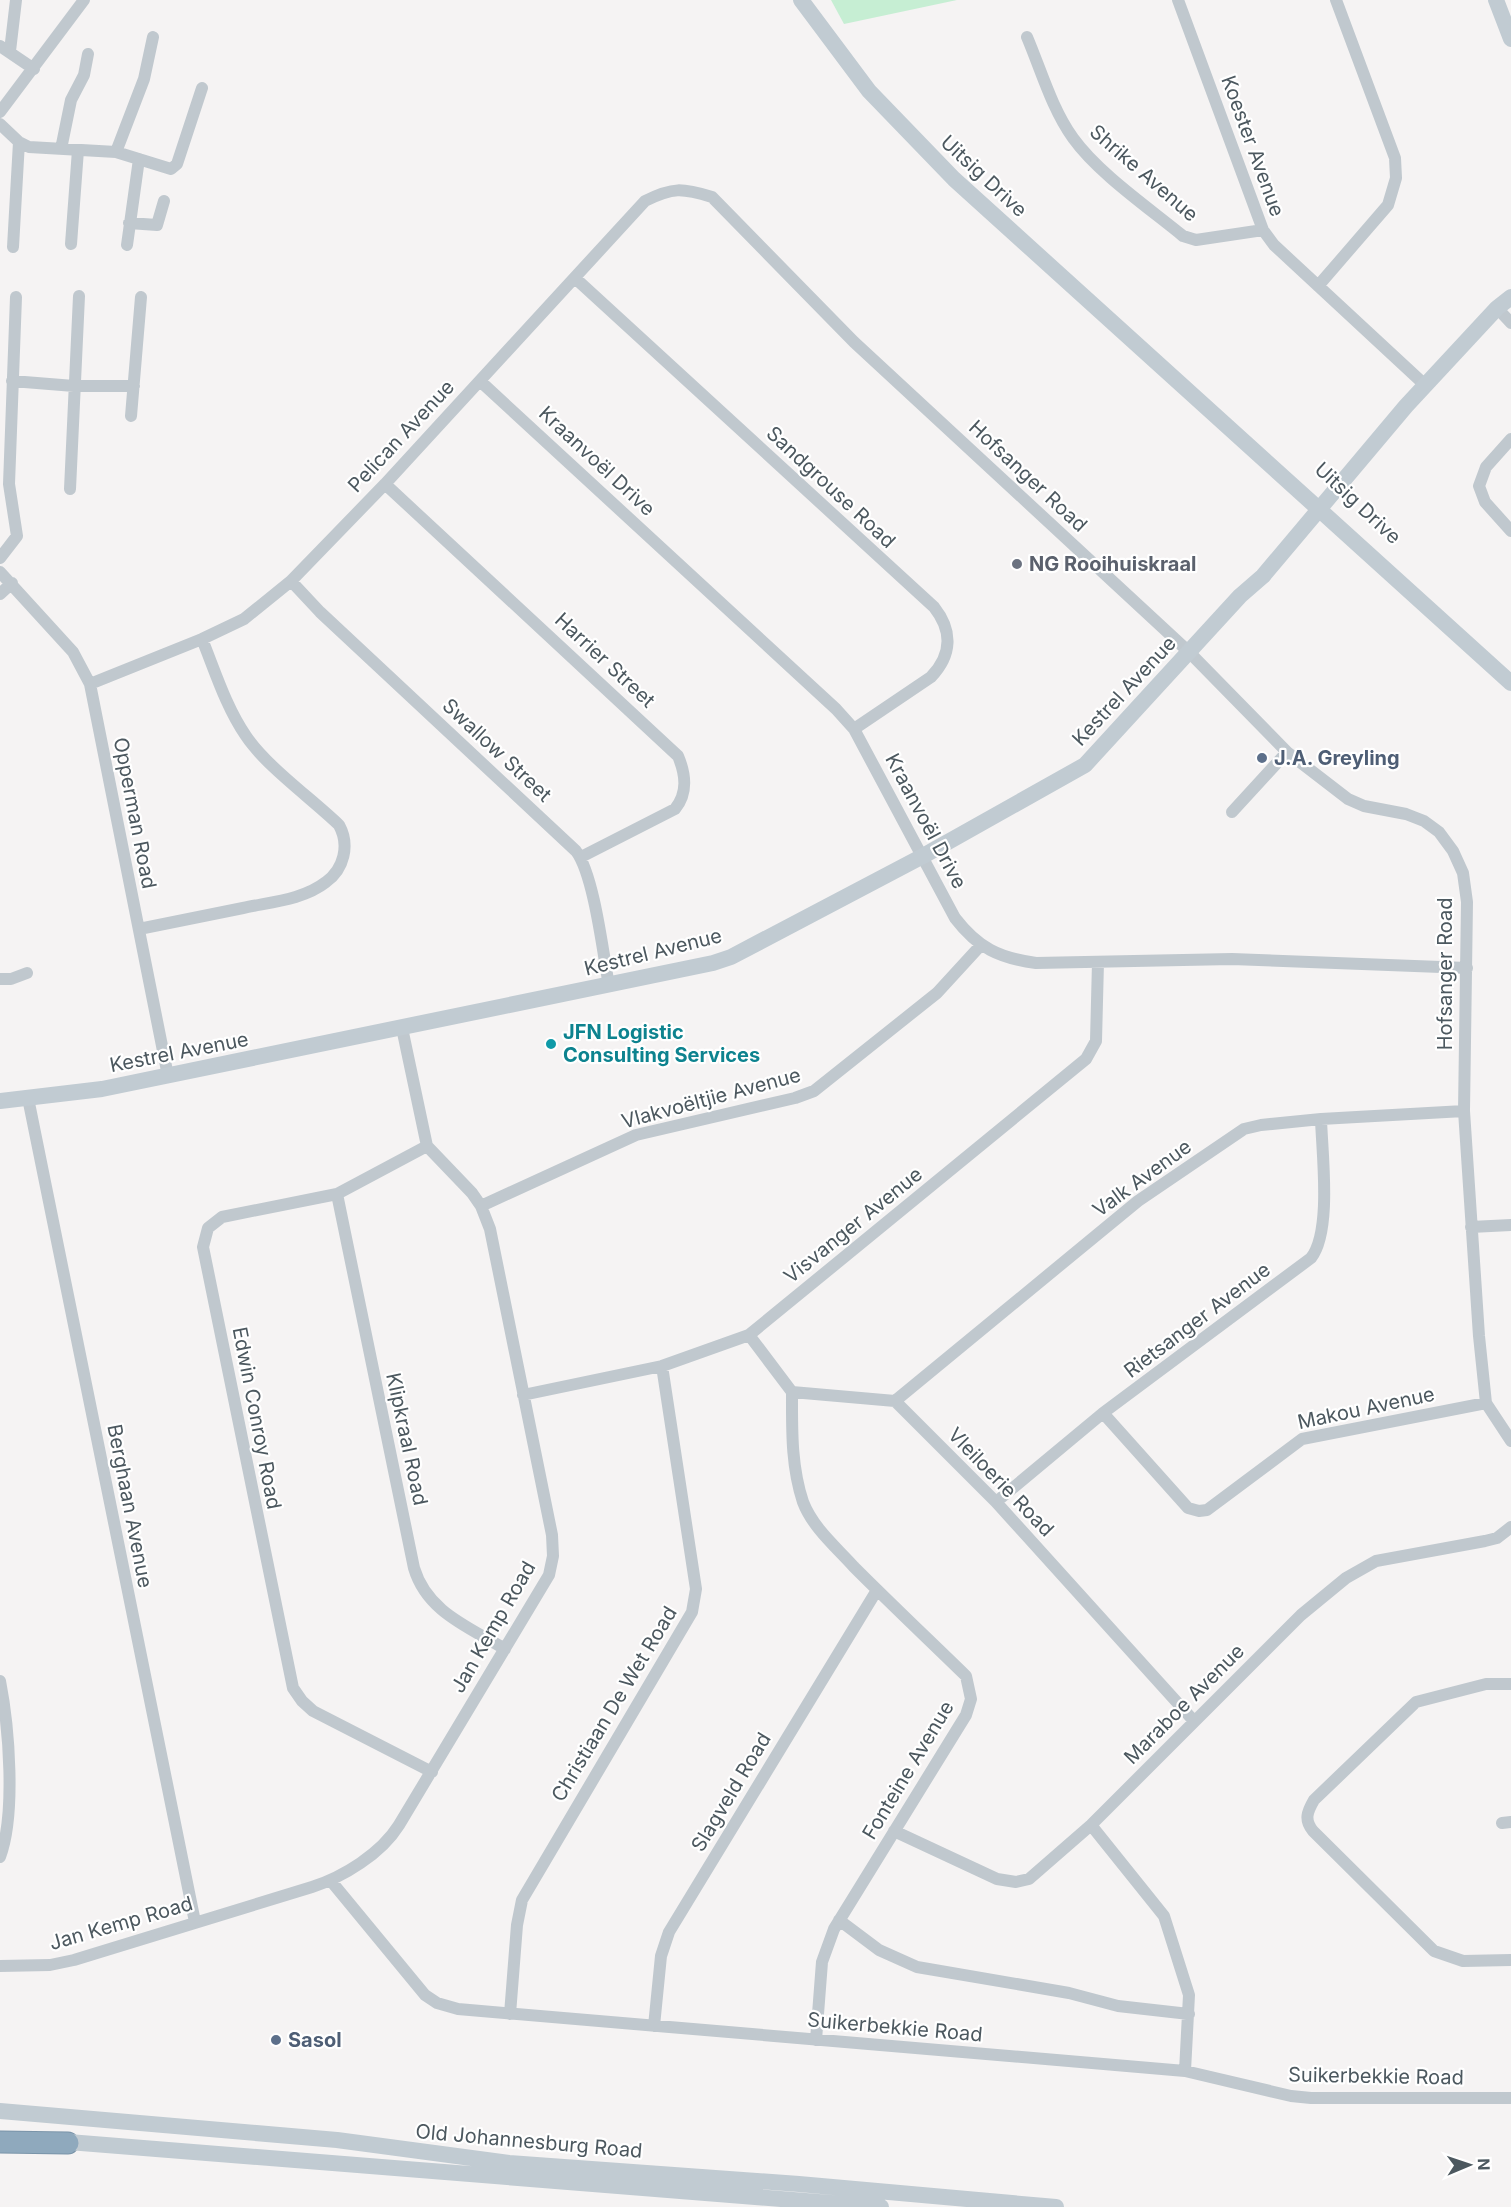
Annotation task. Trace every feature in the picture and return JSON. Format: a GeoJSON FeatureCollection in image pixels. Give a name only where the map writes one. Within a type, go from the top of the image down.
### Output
{"type":"FeatureCollection","features":[{"type":"Feature","properties":{"kind":"highway"},"geometry":{"type":"LineString","coordinates":[[0,2142],[68,2143]]}},
{"type":"Feature","properties":{"kind":"main road","name":"Uitsig Drive"},"geometry":{"type":"LineString","coordinates":[[801,0],[869,91],[954,179],[1159,363],[1222,410],[1478,646],[1489,662],[1511,683]]}},
{"type":"Feature","properties":{"kind":"main road"},"geometry":{"type":"LineString","coordinates":[[1496,0],[1511,39]]}},
{"type":"Feature","properties":{"kind":"main road","name":"Kestrel Avenue"},"geometry":{"type":"LineString","coordinates":[[0,1101],[102,1089],[168,1076],[609,986],[731,957],[923,856],[1088,763],[1240,596],[1263,576],[1387,421],[1406,406],[1497,308],[1511,297]]}},
{"type":"Feature","properties":{"kind":"main road","name":"Old Johannesburg Road"},"geometry":{"type":"LineString","coordinates":[[0,2111],[326,2139],[509,2163],[799,2184],[997,2205],[1056,2207]]}},
{"type":"Feature","properties":{"kind":"main road","name":"Old Johannesburg Road"},"geometry":{"type":"LineString","coordinates":[[0,2136],[881,2207]]}},
{"type":"Feature","properties":{"kind":"main road"},"geometry":{"type":"LineString","coordinates":[[776,2198],[842,2207]]}},
{"type":"Feature","properties":{"kind":"street"},"geometry":{"type":"LineString","coordinates":[[16,0],[5,48],[34,69]]}},
{"type":"Feature","properties":{"kind":"street"},"geometry":{"type":"LineString","coordinates":[[0,112],[84,0]]}},
{"type":"Feature","properties":{"kind":"street","name":"Koester Avenue"},"geometry":{"type":"LineString","coordinates":[[1178,0],[1263,230],[1274,245],[1425,385]]}},
{"type":"Feature","properties":{"kind":"street"},"geometry":{"type":"LineString","coordinates":[[1318,286],[1388,205],[1396,178],[1395,158],[1336,0]]}},
{"type":"Feature","properties":{"kind":"street"},"geometry":{"type":"LineString","coordinates":[[116,152],[144,79],[153,37]]}},
{"type":"Feature","properties":{"kind":"street","name":"Shrike Avenue"},"geometry":{"type":"LineString","coordinates":[[1027,37],[1058,114],[1073,138],[1091,159],[1183,236],[1196,240],[1263,230]]}},
{"type":"Feature","properties":{"kind":"street"},"geometry":{"type":"LineString","coordinates":[[60,149],[71,100],[84,75],[88,54]]}},
{"type":"Feature","properties":{"kind":"street"},"geometry":{"type":"LineString","coordinates":[[0,124],[19,142],[29,147],[116,152],[169,169],[175,168],[202,88]]}},
{"type":"Feature","properties":{"kind":"street"},"geometry":{"type":"LineString","coordinates":[[13,247],[19,142]]}},
{"type":"Feature","properties":{"kind":"street"},"geometry":{"type":"LineString","coordinates":[[71,244],[78,150]]}},
{"type":"Feature","properties":{"kind":"street"},"geometry":{"type":"LineString","coordinates":[[127,246],[139,159]]}},
{"type":"Feature","properties":{"kind":"street","name":"Pelican Avenue"},"geometry":{"type":"LineString","coordinates":[[90,684],[202,639],[244,619],[291,581],[385,484],[645,201],[664,191],[680,189],[711,197]]}},
{"type":"Feature","properties":{"kind":"street","name":"Hofsanger Road"},"geometry":{"type":"LineString","coordinates":[[711,197],[854,342],[1189,652],[1287,752],[1348,799],[1365,806],[1406,814],[1424,821],[1438,832],[1453,851],[1463,873],[1467,902],[1464,1111],[1486,1403],[1511,1441]]}},
{"type":"Feature","properties":{"kind":"street"},"geometry":{"type":"LineString","coordinates":[[129,223],[157,225],[164,201]]}},
{"type":"Feature","properties":{"kind":"street","name":"Sandgrouse Road"},"geometry":{"type":"LineString","coordinates":[[575,278],[925,599],[945,621],[949,643],[940,668],[931,677],[854,729]]}},
{"type":"Feature","properties":{"kind":"street"},"geometry":{"type":"LineString","coordinates":[[70,489],[79,296]]}},
{"type":"Feature","properties":{"kind":"street"},"geometry":{"type":"LineString","coordinates":[[0,558],[17,536],[9,484],[16,297]]}},
{"type":"Feature","properties":{"kind":"street"},"geometry":{"type":"LineString","coordinates":[[131,416],[141,297]]}},
{"type":"Feature","properties":{"kind":"street"},"geometry":{"type":"LineString","coordinates":[[1497,308],[1511,323]]}},
{"type":"Feature","properties":{"kind":"street"},"geometry":{"type":"LineString","coordinates":[[12,381],[74,386],[134,386]]}},
{"type":"Feature","properties":{"kind":"street","name":"Kraanvoël Drive"},"geometry":{"type":"LineString","coordinates":[[480,381],[818,691],[854,729],[955,918],[981,945],[1008,959],[1054,964],[1232,959],[1467,968]]}},
{"type":"Feature","properties":{"kind":"street"},"geometry":{"type":"LineString","coordinates":[[1511,439],[1486,467],[1479,486],[1485,502],[1511,531]]}},
{"type":"Feature","properties":{"kind":"street","name":"Harrier Street"},"geometry":{"type":"LineString","coordinates":[[385,484],[678,756],[685,783],[683,795],[675,809],[581,857]]}},
{"type":"Feature","properties":{"kind":"street","name":"Opperman Road"},"geometry":{"type":"LineString","coordinates":[[0,572],[73,652],[90,684],[168,1076]]}},
{"type":"Feature","properties":{"kind":"street","name":"Swallow Street"},"geometry":{"type":"LineString","coordinates":[[291,581],[320,612],[568,842],[581,857]]}},
{"type":"Feature","properties":{"kind":"street"},"geometry":{"type":"LineString","coordinates":[[0,594],[12,583]]}},
{"type":"Feature","properties":{"kind":"street"},"geometry":{"type":"LineString","coordinates":[[139,929],[301,895],[332,877],[340,866],[345,850],[345,839],[339,825],[259,751],[245,735],[232,711],[202,639]]}},
{"type":"Feature","properties":{"kind":"street"},"geometry":{"type":"LineString","coordinates":[[1232,812],[1287,752]]}},
{"type":"Feature","properties":{"kind":"street"},"geometry":{"type":"LineString","coordinates":[[581,857],[609,986]]}},
{"type":"Feature","properties":{"kind":"street","name":"Vlakvoëltjie Avenue"},"geometry":{"type":"LineString","coordinates":[[481,1206],[636,1135],[795,1098],[813,1091],[937,993],[981,945]]}},
{"type":"Feature","properties":{"kind":"street","name":"Visvanger Avenue"},"geometry":{"type":"LineString","coordinates":[[523,1395],[662,1366],[749,1335],[1086,1059],[1095,1041],[1098,962]]}},
{"type":"Feature","properties":{"kind":"street"},"geometry":{"type":"LineString","coordinates":[[0,979],[11,979],[27,973]]}},
{"type":"Feature","properties":{"kind":"street"},"geometry":{"type":"LineString","coordinates":[[402,1028],[427,1146]]}},
{"type":"Feature","properties":{"kind":"street","name":"Berghaan Avenue"},"geometry":{"type":"LineString","coordinates":[[28,1098],[195,1922]]}},
{"type":"Feature","properties":{"kind":"street","name":"Valk Avenue"},"geometry":{"type":"LineString","coordinates":[[895,1401],[1138,1201],[1236,1134],[1261,1125],[1321,1119],[1464,1111]]}},
{"type":"Feature","properties":{"kind":"street","name":"Rietsanger Avenue"},"geometry":{"type":"LineString","coordinates":[[996,1502],[1103,1413],[1306,1263],[1317,1250],[1324,1225],[1321,1119]]}},
{"type":"Feature","properties":{"kind":"street","name":"Jan Kemp Road"},"geometry":{"type":"LineString","coordinates":[[0,1966],[63,1963],[331,1881],[388,1841],[543,1588],[553,1556],[552,1535],[490,1229],[481,1206],[427,1146]]}},
{"type":"Feature","properties":{"kind":"street","name":"Edwin Conroy Road"},"geometry":{"type":"LineString","coordinates":[[427,1146],[338,1194],[222,1217],[212,1224],[205,1234],[203,1254],[293,1688],[313,1711],[432,1772]]}},
{"type":"Feature","properties":{"kind":"street","name":"Klipkraal Road"},"geometry":{"type":"LineString","coordinates":[[338,1194],[416,1575],[424,1594],[437,1608],[505,1649]]}},
{"type":"Feature","properties":{"kind":"street"},"geometry":{"type":"LineString","coordinates":[[1471,1227],[1511,1225]]}},
{"type":"Feature","properties":{"kind":"street"},"geometry":{"type":"LineString","coordinates":[[749,1335],[792,1392],[895,1401]]}},
{"type":"Feature","properties":{"kind":"street","name":"Christiaan De Wet Road"},"geometry":{"type":"LineString","coordinates":[[510,2014],[517,1924],[527,1888],[692,1612],[696,1589],[662,1366]]}},
{"type":"Feature","properties":{"kind":"street","name":"Fonteine Avenue"},"geometry":{"type":"LineString","coordinates":[[792,1392],[792,1443],[804,1502],[821,1531],[877,1590],[966,1676],[971,1689],[971,1699],[966,1715],[839,1920],[826,1948],[822,1962],[816,2040]]}},
{"type":"Feature","properties":{"kind":"street","name":"Vleiloerie Road"},"geometry":{"type":"LineString","coordinates":[[895,1401],[996,1502],[1193,1720]]}},
{"type":"Feature","properties":{"kind":"street","name":"Makou Avenue"},"geometry":{"type":"LineString","coordinates":[[1103,1413],[1188,1508],[1199,1511],[1207,1510],[1302,1439],[1486,1403]]}},
{"type":"Feature","properties":{"kind":"street","name":"Maraboe Avenue"},"geometry":{"type":"LineString","coordinates":[[894,1831],[997,1879],[1016,1882],[1029,1879],[1091,1825],[1193,1720],[1301,1615],[1346,1578],[1376,1561],[1497,1538],[1511,1527]]}},
{"type":"Feature","properties":{"kind":"street","name":"Slagveld Road"},"geometry":{"type":"LineString","coordinates":[[654,2026],[661,1956],[669,1932],[877,1590]]}},
{"type":"Feature","properties":{"kind":"street"},"geometry":{"type":"LineString","coordinates":[[0,1681],[7,1738],[8,1794],[6,1833],[0,1857]]}},
{"type":"Feature","properties":{"kind":"street"},"geometry":{"type":"LineString","coordinates":[[1511,1684],[1481,1685],[1423,1699],[1412,1704],[1314,1800],[1307,1811],[1307,1821],[1313,1831],[1434,1951],[1463,1961],[1511,1959]]}},
{"type":"Feature","properties":{"kind":"street"},"geometry":{"type":"LineString","coordinates":[[1091,1825],[1164,1916],[1188,1986],[1189,2013],[1185,2070]]}},
{"type":"Feature","properties":{"kind":"street","name":"Suikerbekkie Road"},"geometry":{"type":"LineString","coordinates":[[331,1881],[414,1983],[431,1999],[458,2009],[1185,2070],[1291,2096],[1311,2098],[1511,2098]]}},
{"type":"Feature","properties":{"kind":"street"},"geometry":{"type":"LineString","coordinates":[[839,1920],[879,1950],[917,1967],[1069,1993],[1118,2006],[1189,2013]]}},
{"type":"Feature","properties":{"kind":"green space"},"geometry":{"type":"Polygon","coordinates":[[[831,0],[957,0],[844,24],[831,0]]]}},
{"type":"Feature","properties":{"kind":"place","name":"NG Rooihuiskraal"},"geometry":{"type":"Point","coordinates":[1017,564]}},
{"type":"Feature","properties":{"kind":"place","name":"J.A. Greyling"},"geometry":{"type":"Point","coordinates":[1262,758]}},
{"type":"Feature","properties":{"kind":"place","name":"JFN Logistic Consulting Services"},"geometry":{"type":"Point","coordinates":[551,1044]}},
{"type":"Feature","properties":{"kind":"place","name":"Sasol"},"geometry":{"type":"Point","coordinates":[276,2040]}}]}
